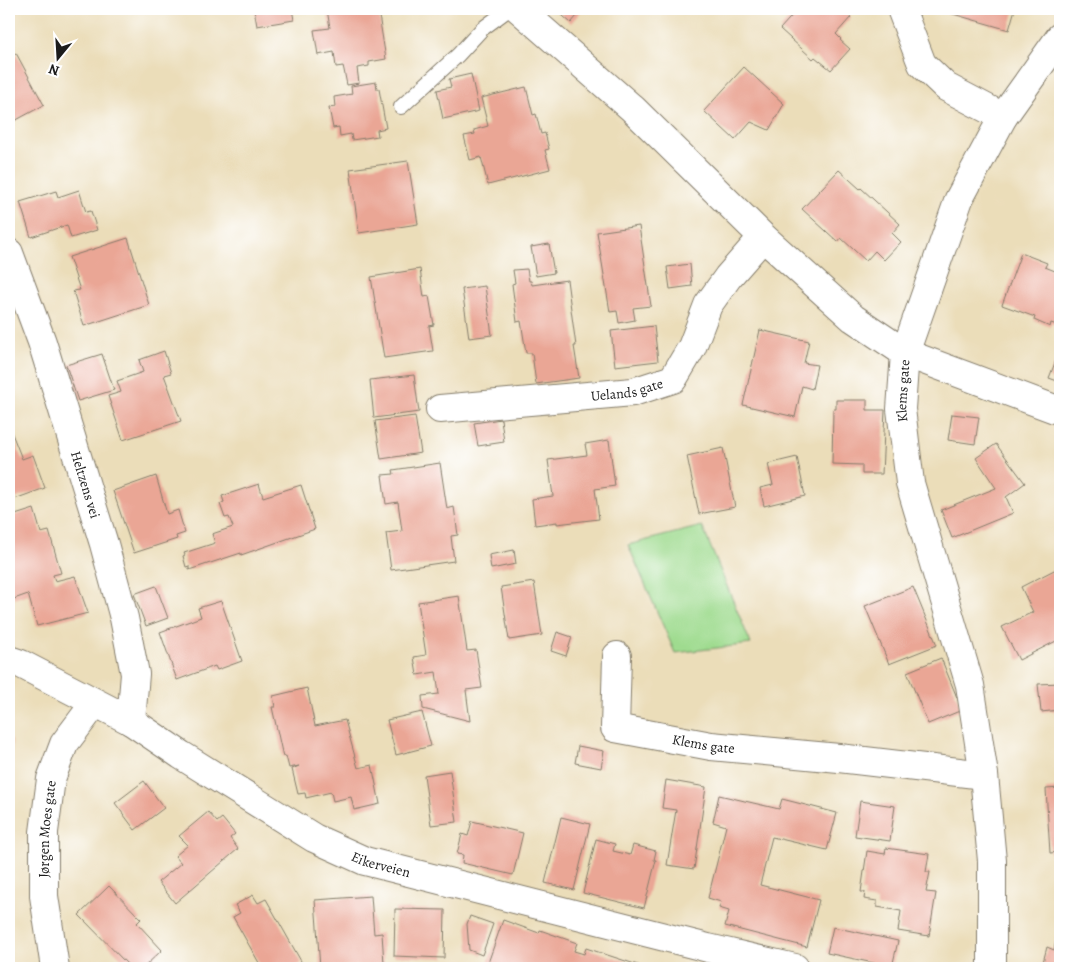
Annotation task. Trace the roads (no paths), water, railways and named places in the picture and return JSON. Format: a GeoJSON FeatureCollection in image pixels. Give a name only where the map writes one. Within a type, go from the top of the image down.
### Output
{"type":"FeatureCollection","features":[{"type":"Feature","properties":{"kind":"street"},"geometry":{"type":"LineString","coordinates":[[519,9],[634,109],[763,237],[853,318],[905,353],[1060,411]]}},
{"type":"Feature","properties":{"kind":"street"},"geometry":{"type":"LineString","coordinates":[[901,9],[922,64],[946,87],[1002,117]]}},
{"type":"Feature","properties":{"kind":"street","name":"Klems gate"},"geometry":{"type":"LineString","coordinates":[[992,968],[992,861],[984,775],[970,685],[910,483],[901,410],[905,353],[959,199],[1002,117],[1060,37]]}},
{"type":"Feature","properties":{"kind":"street","name":"Uelands gate"},"geometry":{"type":"LineString","coordinates":[[440,408],[633,392],[672,378],[692,347],[708,305],[728,277],[763,237]]}},
{"type":"Feature","properties":{"kind":"street","name":"Heltzens vei"},"geometry":{"type":"LineString","coordinates":[[9,253],[42,342],[104,544],[124,618],[135,674],[131,721]]}},
{"type":"Feature","properties":{"kind":"street","name":"Klems gate"},"geometry":{"type":"LineString","coordinates":[[617,656],[616,728],[711,746],[839,758],[984,775]]}},
{"type":"Feature","properties":{"kind":"street","name":"Eikerveien"},"geometry":{"type":"LineString","coordinates":[[9,660],[21,664],[131,721],[180,755],[314,838],[365,861],[708,948],[795,968]]}},
{"type":"Feature","properties":{"kind":"street","name":"Jørgen Moes gate"},"geometry":{"type":"LineString","coordinates":[[55,968],[44,896],[44,832],[51,779],[64,744],[95,703]]}},
{"type":"Feature","properties":{"kind":"lane"},"geometry":{"type":"LineString","coordinates":[[401,107],[482,29],[509,9]]}}]}
